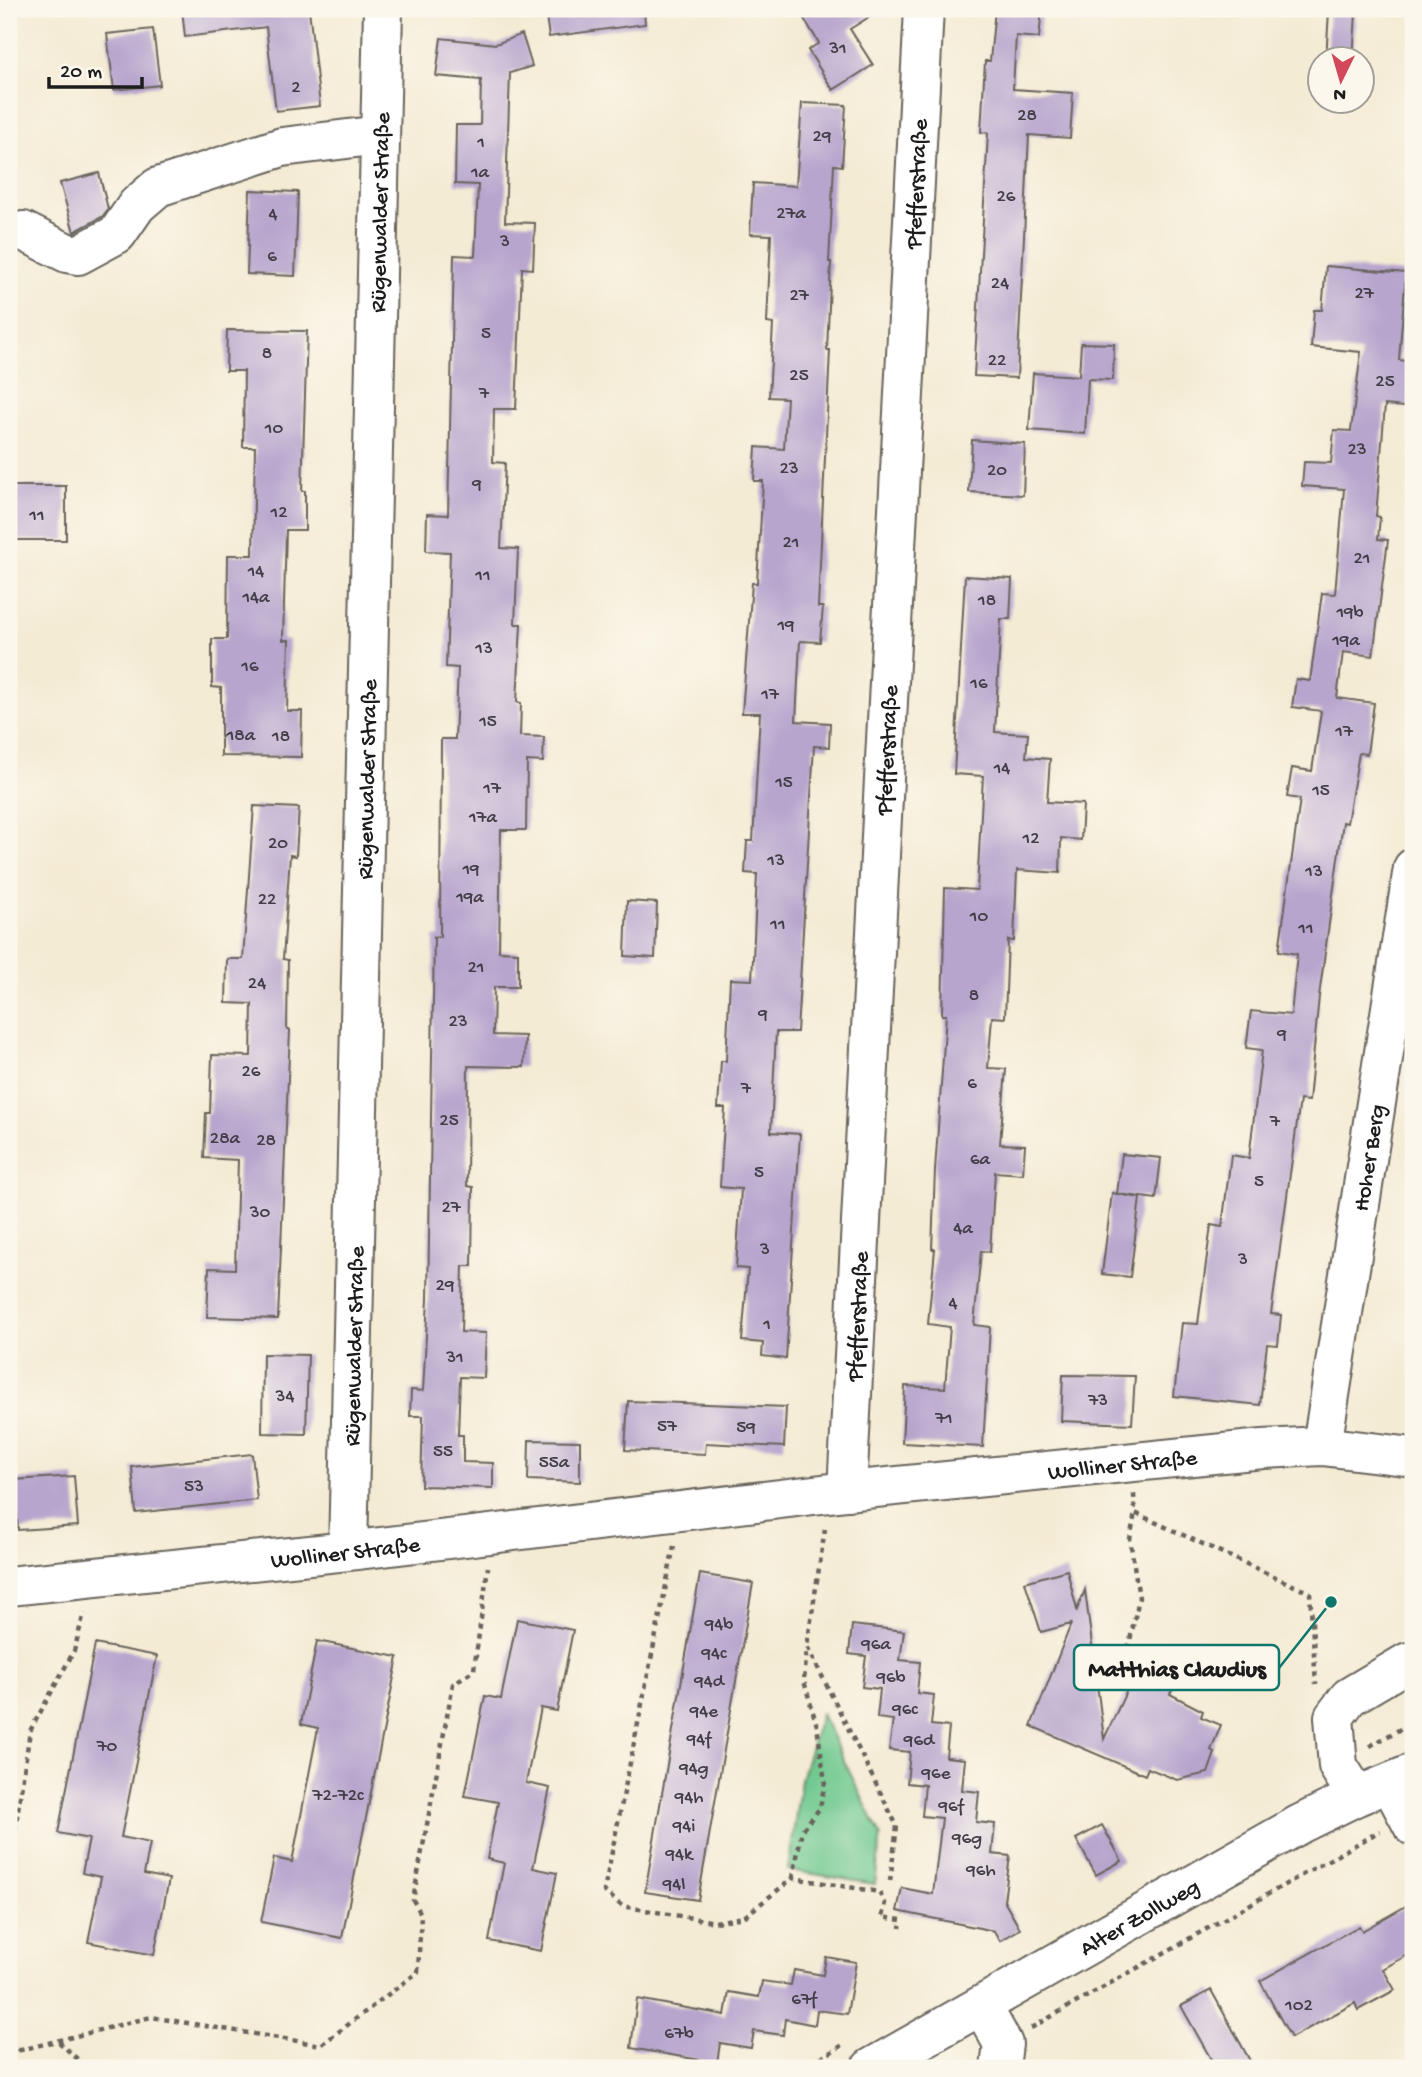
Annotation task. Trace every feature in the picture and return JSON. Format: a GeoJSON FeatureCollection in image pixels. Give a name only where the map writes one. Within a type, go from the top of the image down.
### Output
{"type":"FeatureCollection","features":[{"type":"Feature","properties":{"kind":"street","name":"Rügenwalder Straße"},"geometry":{"type":"LineString","coordinates":[[348,1551],[383,9]]}},
{"type":"Feature","properties":{"kind":"street","name":"Pfefferstraße"},"geometry":{"type":"LineString","coordinates":[[839,1492],[924,9]]}},
{"type":"Feature","properties":{"kind":"street"},"geometry":{"type":"LineString","coordinates":[[23,231],[67,253],[78,255],[108,242],[117,234],[137,205],[158,187],[282,147],[380,135]]}},
{"type":"Feature","properties":{"kind":"street","name":"Hoher Berg"},"geometry":{"type":"LineString","coordinates":[[1322,1446],[1413,868]]}},
{"type":"Feature","properties":{"kind":"street","name":"Wolliner Straße"},"geometry":{"type":"LineString","coordinates":[[9,1586],[348,1551],[839,1492],[1132,1462],[1322,1446],[1413,1457]]}},
{"type":"Feature","properties":{"kind":"street"},"geometry":{"type":"LineString","coordinates":[[1408,1662],[1349,1697],[1334,1717],[1338,1766],[1387,1784],[1411,1821]]}},
{"type":"Feature","properties":{"kind":"street","name":"Alter Zollweg"},"geometry":{"type":"LineString","coordinates":[[871,2068],[1300,1824],[1387,1784]]}},
{"type":"Feature","properties":{"kind":"street"},"geometry":{"type":"LineString","coordinates":[[982,2006],[1001,2056]]}},
{"type":"Feature","properties":{"kind":"path"},"geometry":{"type":"LineString","coordinates":[[1122,1678],[1139,1598],[1130,1539],[1135,1514],[1132,1462]]}},
{"type":"Feature","properties":{"kind":"path"},"geometry":{"type":"LineString","coordinates":[[682,1511],[604,1891],[622,1906],[715,1922],[744,1917],[793,1878],[802,1830],[820,1808],[825,1782],[817,1726],[804,1681],[807,1646],[839,1492]]}},
{"type":"Feature","properties":{"kind":"path"},"geometry":{"type":"LineString","coordinates":[[1135,1514],[1310,1593],[1319,1715],[1334,1717]]}},
{"type":"Feature","properties":{"kind":"path"},"geometry":{"type":"LineString","coordinates":[[9,2053],[151,2017],[321,2045],[418,1972],[421,1914],[413,1900],[453,1684],[474,1670],[492,1535]]}},
{"type":"Feature","properties":{"kind":"path"},"geometry":{"type":"LineString","coordinates":[[9,1869],[30,1731],[74,1651],[93,1578]]}},
{"type":"Feature","properties":{"kind":"path"},"geometry":{"type":"LineString","coordinates":[[807,1646],[897,1826],[890,1881]]}},
{"type":"Feature","properties":{"kind":"path"},"geometry":{"type":"LineString","coordinates":[[1001,2056],[1411,1821]]}},
{"type":"Feature","properties":{"kind":"path"},"geometry":{"type":"LineString","coordinates":[[793,1878],[879,1892],[885,1903],[882,1917],[901,1920],[900,1928]]}},
{"type":"Feature","properties":{"kind":"path"},"geometry":{"type":"LineString","coordinates":[[58,2041],[87,2068]]}},
{"type":"Feature","properties":{"kind":"path"},"geometry":{"type":"LineString","coordinates":[[9,2043],[19,2050]]}},
{"type":"Feature","properties":{"kind":"green space"},"geometry":{"type":"Polygon","coordinates":[[[821,1714],[881,1836],[875,1884],[788,1870],[801,1779],[821,1714]]]}},
{"type":"Feature","properties":{"kind":"building"},"geometry":{"type":"Polygon","coordinates":[[[182,9],[309,9],[320,106],[276,111],[266,27],[185,37],[182,9]]]}},
{"type":"Feature","properties":{"kind":"building"},"geometry":{"type":"Polygon","coordinates":[[[545,9],[644,9],[645,24],[549,37],[545,9]]]}},
{"type":"Feature","properties":{"kind":"building"},"geometry":{"type":"Polygon","coordinates":[[[798,9],[882,9],[850,29],[873,65],[833,90],[808,50],[819,43],[798,9]]]}},
{"type":"Feature","properties":{"kind":"building"},"geometry":{"type":"Polygon","coordinates":[[[995,9],[1042,9],[1039,38],[1016,36],[1013,89],[1073,93],[1070,138],[1029,135],[1017,378],[974,376],[988,133],[981,132],[985,61],[990,61],[995,9]]]}},
{"type":"Feature","properties":{"kind":"building"},"geometry":{"type":"Polygon","coordinates":[[[1329,11],[1356,13],[1354,46],[1327,46],[1329,11]]]}},
{"type":"Feature","properties":{"kind":"building"},"geometry":{"type":"Polygon","coordinates":[[[153,29],[160,85],[114,90],[107,34],[153,29]]]}},
{"type":"Feature","properties":{"kind":"building"},"geometry":{"type":"Polygon","coordinates":[[[522,34],[532,66],[510,73],[505,222],[535,223],[533,269],[522,268],[516,409],[494,409],[493,462],[505,463],[501,548],[518,549],[515,624],[521,624],[517,702],[521,703],[520,736],[544,737],[543,762],[527,761],[526,830],[501,830],[499,951],[518,952],[518,987],[494,987],[493,1035],[525,1036],[524,1067],[468,1066],[467,1186],[473,1187],[472,1266],[463,1266],[461,1332],[486,1333],[484,1378],[460,1377],[458,1435],[463,1435],[463,1462],[493,1463],[493,1488],[421,1486],[423,1416],[410,1416],[411,1390],[423,1391],[428,1299],[434,937],[440,937],[441,739],[455,739],[458,668],[446,667],[450,552],[426,551],[427,514],[448,515],[454,255],[475,256],[478,185],[455,184],[456,125],[480,125],[481,80],[436,76],[441,38],[496,44],[522,34]]]}},
{"type":"Feature","properties":{"kind":"building"},"geometry":{"type":"Polygon","coordinates":[[[802,103],[846,105],[842,166],[834,165],[829,262],[827,350],[830,350],[818,607],[823,607],[820,642],[800,641],[796,721],[830,723],[829,747],[814,746],[797,1032],[776,1032],[771,1132],[800,1134],[786,1359],[762,1356],[763,1343],[742,1341],[748,1269],[736,1268],[741,1189],[720,1187],[725,1108],[718,1108],[721,1061],[726,1061],[730,979],[752,980],[757,874],[745,873],[747,841],[753,841],[760,713],[742,713],[752,583],[757,583],[763,481],[754,481],[756,447],[784,449],[787,398],[769,397],[773,324],[767,323],[771,235],[750,234],[753,183],[796,186],[802,103]]]}},
{"type":"Feature","properties":{"kind":"building"},"geometry":{"type":"Polygon","coordinates":[[[99,173],[108,209],[102,217],[74,232],[60,183],[99,173]]]}},
{"type":"Feature","properties":{"kind":"building"},"geometry":{"type":"Polygon","coordinates":[[[250,190],[298,192],[295,276],[247,274],[250,190]]]}},
{"type":"Feature","properties":{"kind":"building"},"geometry":{"type":"Polygon","coordinates":[[[1326,266],[1406,273],[1399,360],[1413,362],[1413,408],[1385,405],[1376,516],[1380,517],[1378,539],[1388,540],[1373,656],[1343,652],[1337,698],[1374,703],[1367,754],[1359,753],[1347,823],[1343,822],[1319,996],[1309,1101],[1300,1100],[1271,1314],[1281,1315],[1278,1345],[1267,1344],[1260,1405],[1174,1396],[1182,1323],[1198,1324],[1211,1225],[1222,1227],[1231,1155],[1249,1158],[1262,1050],[1246,1048],[1251,1011],[1291,1015],[1297,954],[1279,951],[1300,799],[1287,797],[1292,768],[1312,771],[1321,711],[1292,707],[1296,679],[1310,681],[1322,593],[1335,594],[1344,489],[1302,486],[1304,462],[1331,463],[1334,430],[1351,431],[1361,352],[1311,347],[1314,310],[1322,310],[1326,266]]]}},
{"type":"Feature","properties":{"kind":"building"},"geometry":{"type":"Polygon","coordinates":[[[227,330],[307,331],[302,491],[305,491],[305,530],[286,530],[283,640],[289,640],[287,711],[302,711],[301,757],[221,756],[221,688],[212,687],[212,639],[227,639],[228,555],[253,555],[255,447],[243,447],[244,371],[226,371],[227,330]]]}},
{"type":"Feature","properties":{"kind":"building"},"geometry":{"type":"Polygon","coordinates":[[[1081,343],[1114,344],[1113,380],[1088,379],[1085,434],[1029,430],[1033,373],[1079,376],[1081,343]]]}},
{"type":"Feature","properties":{"kind":"building"},"geometry":{"type":"Polygon","coordinates":[[[972,440],[1025,444],[1023,495],[969,492],[972,440]]]}},
{"type":"Feature","properties":{"kind":"building"},"geometry":{"type":"Polygon","coordinates":[[[9,486],[66,486],[66,540],[9,540],[9,486]]]}},
{"type":"Feature","properties":{"kind":"building"},"geometry":{"type":"Polygon","coordinates":[[[965,576],[1012,579],[1010,619],[1001,619],[995,732],[1028,734],[1026,757],[1050,759],[1047,802],[1083,804],[1081,840],[1061,838],[1060,873],[1017,870],[1014,941],[1008,940],[1005,1018],[992,1017],[988,1068],[1006,1069],[1000,1144],[1025,1145],[1023,1174],[995,1172],[990,1252],[981,1251],[974,1325],[990,1327],[983,1447],[902,1443],[905,1386],[945,1388],[950,1327],[928,1324],[935,1249],[932,1249],[935,1170],[946,1015],[942,1015],[945,888],[977,890],[983,776],[954,774],[965,576]]]}},
{"type":"Feature","properties":{"kind":"building"},"geometry":{"type":"Polygon","coordinates":[[[254,806],[299,808],[296,856],[290,855],[283,959],[288,960],[287,1030],[290,1030],[278,1319],[207,1317],[209,1268],[235,1269],[238,1160],[204,1158],[206,1113],[210,1113],[212,1055],[251,1056],[252,1004],[226,1003],[227,959],[243,959],[254,806]]]}},
{"type":"Feature","properties":{"kind":"building"},"geometry":{"type":"Polygon","coordinates":[[[627,901],[657,903],[655,958],[625,956],[627,901]]]}},
{"type":"Feature","properties":{"kind":"building"},"geometry":{"type":"Polygon","coordinates":[[[1122,1154],[1161,1158],[1156,1199],[1117,1194],[1122,1154]]]}},
{"type":"Feature","properties":{"kind":"building"},"geometry":{"type":"Polygon","coordinates":[[[1112,1193],[1140,1198],[1130,1277],[1102,1274],[1112,1193]]]}},
{"type":"Feature","properties":{"kind":"building"},"geometry":{"type":"Polygon","coordinates":[[[263,1354],[308,1355],[306,1434],[262,1433],[263,1354]]]}},
{"type":"Feature","properties":{"kind":"building"},"geometry":{"type":"Polygon","coordinates":[[[1063,1375],[1135,1376],[1132,1424],[1061,1421],[1063,1375]]]}},
{"type":"Feature","properties":{"kind":"building"},"geometry":{"type":"Polygon","coordinates":[[[628,1401],[786,1407],[784,1447],[706,1443],[705,1454],[625,1450],[628,1401]]]}},
{"type":"Feature","properties":{"kind":"building"},"geometry":{"type":"Polygon","coordinates":[[[529,1440],[580,1441],[580,1482],[528,1480],[529,1440]]]}},
{"type":"Feature","properties":{"kind":"building"},"geometry":{"type":"Polygon","coordinates":[[[252,1454],[257,1500],[136,1513],[132,1467],[252,1454]]]}},
{"type":"Feature","properties":{"kind":"building"},"geometry":{"type":"Polygon","coordinates":[[[74,1476],[78,1526],[18,1530],[14,1480],[74,1476]]]}},
{"type":"Feature","properties":{"kind":"building"},"geometry":{"type":"Polygon","coordinates":[[[1067,1570],[1077,1610],[1085,1590],[1104,1739],[1147,1647],[1184,1663],[1170,1694],[1203,1711],[1201,1717],[1221,1725],[1211,1750],[1215,1753],[1208,1773],[1177,1780],[1148,1768],[1145,1775],[1031,1726],[1071,1624],[1041,1632],[1025,1582],[1067,1570]]]}},
{"type":"Feature","properties":{"kind":"building"},"geometry":{"type":"Polygon","coordinates":[[[700,1574],[753,1583],[698,1900],[645,1892],[700,1574]]]}},
{"type":"Feature","properties":{"kind":"building"},"geometry":{"type":"Polygon","coordinates":[[[517,1619],[573,1630],[557,1711],[541,1708],[526,1783],[550,1788],[533,1868],[557,1873],[541,1951],[489,1941],[504,1863],[487,1859],[498,1802],[465,1796],[485,1696],[501,1699],[517,1619]]]}},
{"type":"Feature","properties":{"kind":"building"},"geometry":{"type":"Polygon","coordinates":[[[852,1625],[904,1631],[900,1660],[920,1662],[917,1693],[934,1695],[931,1725],[949,1727],[946,1757],[965,1759],[962,1790],[979,1792],[976,1822],[995,1824],[992,1854],[1010,1856],[1004,1901],[1020,1929],[1000,1941],[994,1931],[897,1911],[902,1888],[933,1894],[942,1818],[922,1816],[925,1785],[907,1783],[910,1752],[889,1750],[893,1720],[877,1718],[880,1689],[862,1687],[866,1656],[849,1654],[852,1625]]]}},
{"type":"Feature","properties":{"kind":"building"},"geometry":{"type":"Polygon","coordinates":[[[317,1641],[398,1657],[342,1938],[261,1922],[274,1858],[292,1862],[318,1728],[301,1724],[317,1641]]]}},
{"type":"Feature","properties":{"kind":"building"},"geometry":{"type":"Polygon","coordinates":[[[95,1644],[157,1656],[121,1837],[150,1843],[144,1874],[169,1879],[154,1955],[88,1942],[101,1877],[82,1873],[89,1839],[58,1833],[95,1644]]]}},
{"type":"Feature","properties":{"kind":"building"},"geometry":{"type":"Polygon","coordinates":[[[1102,1825],[1122,1861],[1096,1875],[1076,1839],[1102,1825]]]}},
{"type":"Feature","properties":{"kind":"building"},"geometry":{"type":"Polygon","coordinates":[[[1413,1902],[1413,1952],[1383,1969],[1395,1990],[1358,2010],[1355,2003],[1291,2038],[1260,1981],[1359,1926],[1362,1931],[1413,1902]]]}},
{"type":"Feature","properties":{"kind":"building"},"geometry":{"type":"Polygon","coordinates":[[[826,1957],[856,1962],[847,2014],[817,2010],[815,2025],[785,2019],[783,2035],[754,2031],[751,2048],[720,2043],[717,2063],[631,2048],[637,1999],[725,2015],[729,1992],[759,1997],[762,1981],[791,1985],[794,1970],[823,1975],[826,1957]]]}},
{"type":"Feature","properties":{"kind":"building"},"geometry":{"type":"Polygon","coordinates":[[[1211,1990],[1254,2068],[1216,2068],[1181,2006],[1211,1990]]]}},
{"type":"Feature","properties":{"kind":"place","name":"Matthias Claudius"},"geometry":{"type":"Point","coordinates":[1331,1602]}}]}
